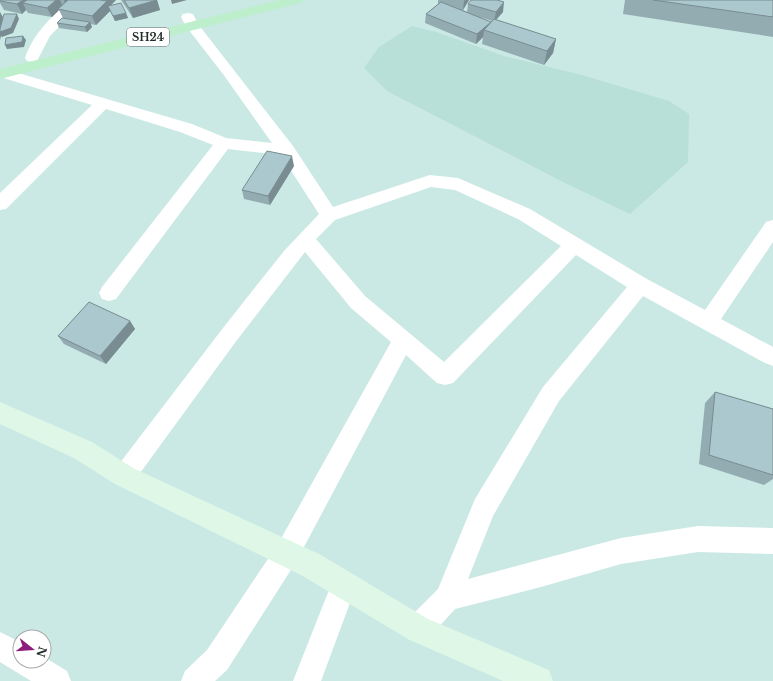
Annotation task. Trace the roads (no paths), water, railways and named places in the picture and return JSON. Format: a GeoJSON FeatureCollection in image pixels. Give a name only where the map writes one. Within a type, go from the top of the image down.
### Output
{"type":"FeatureCollection","features":[{"type":"Feature","properties":{"kind":"main road","name":"SH24"},"geometry":{"type":"LineString","coordinates":[[1,71],[190,21],[254,0]]}},
{"type":"Feature","properties":{"kind":"main road","name":"SH24"},"geometry":{"type":"LineString","coordinates":[[1,71],[32,58],[190,21],[296,0]]}},
{"type":"Feature","properties":{"kind":"main road"},"geometry":{"type":"LineString","coordinates":[[2,417],[83,450],[124,476],[287,553],[344,584],[418,629],[538,681]]}},
{"type":"Feature","properties":{"kind":"street"},"geometry":{"type":"LineString","coordinates":[[32,58],[35,46],[42,36],[62,14],[78,0]]}},
{"type":"Feature","properties":{"kind":"street"},"geometry":{"type":"LineString","coordinates":[[190,21],[233,75],[287,150],[329,215]]}},
{"type":"Feature","properties":{"kind":"street"},"geometry":{"type":"LineString","coordinates":[[1,71],[186,128],[224,143],[287,150]]}},
{"type":"Feature","properties":{"kind":"street"},"geometry":{"type":"LineString","coordinates":[[0,204],[103,103]]}},
{"type":"Feature","properties":{"kind":"street"},"geometry":{"type":"LineString","coordinates":[[108,293],[224,143]]}},
{"type":"Feature","properties":{"kind":"street"},"geometry":{"type":"LineString","coordinates":[[124,476],[230,334],[305,239],[329,215],[430,181],[458,184],[524,214],[640,285],[773,357]]}},
{"type":"Feature","properties":{"kind":"street"},"geometry":{"type":"LineString","coordinates":[[708,322],[773,227]]}},
{"type":"Feature","properties":{"kind":"street"},"geometry":{"type":"LineString","coordinates":[[305,239],[358,302],[445,376],[574,245]]}},
{"type":"Feature","properties":{"kind":"street"},"geometry":{"type":"LineString","coordinates":[[418,629],[447,598],[484,508],[550,394],[640,285]]}},
{"type":"Feature","properties":{"kind":"street"},"geometry":{"type":"LineString","coordinates":[[195,681],[217,660],[287,553],[403,340]]}},
{"type":"Feature","properties":{"kind":"street"},"geometry":{"type":"LineString","coordinates":[[447,598],[541,574],[621,551],[698,539],[773,541]]}},
{"type":"Feature","properties":{"kind":"street"},"geometry":{"type":"LineString","coordinates":[[307,681],[344,584]]}},
{"type":"Feature","properties":{"kind":"street"},"geometry":{"type":"LineString","coordinates":[[0,646],[12,653]]}},
{"type":"Feature","properties":{"kind":"street"},"geometry":{"type":"LineString","coordinates":[[37,669],[57,681]]}}]}
